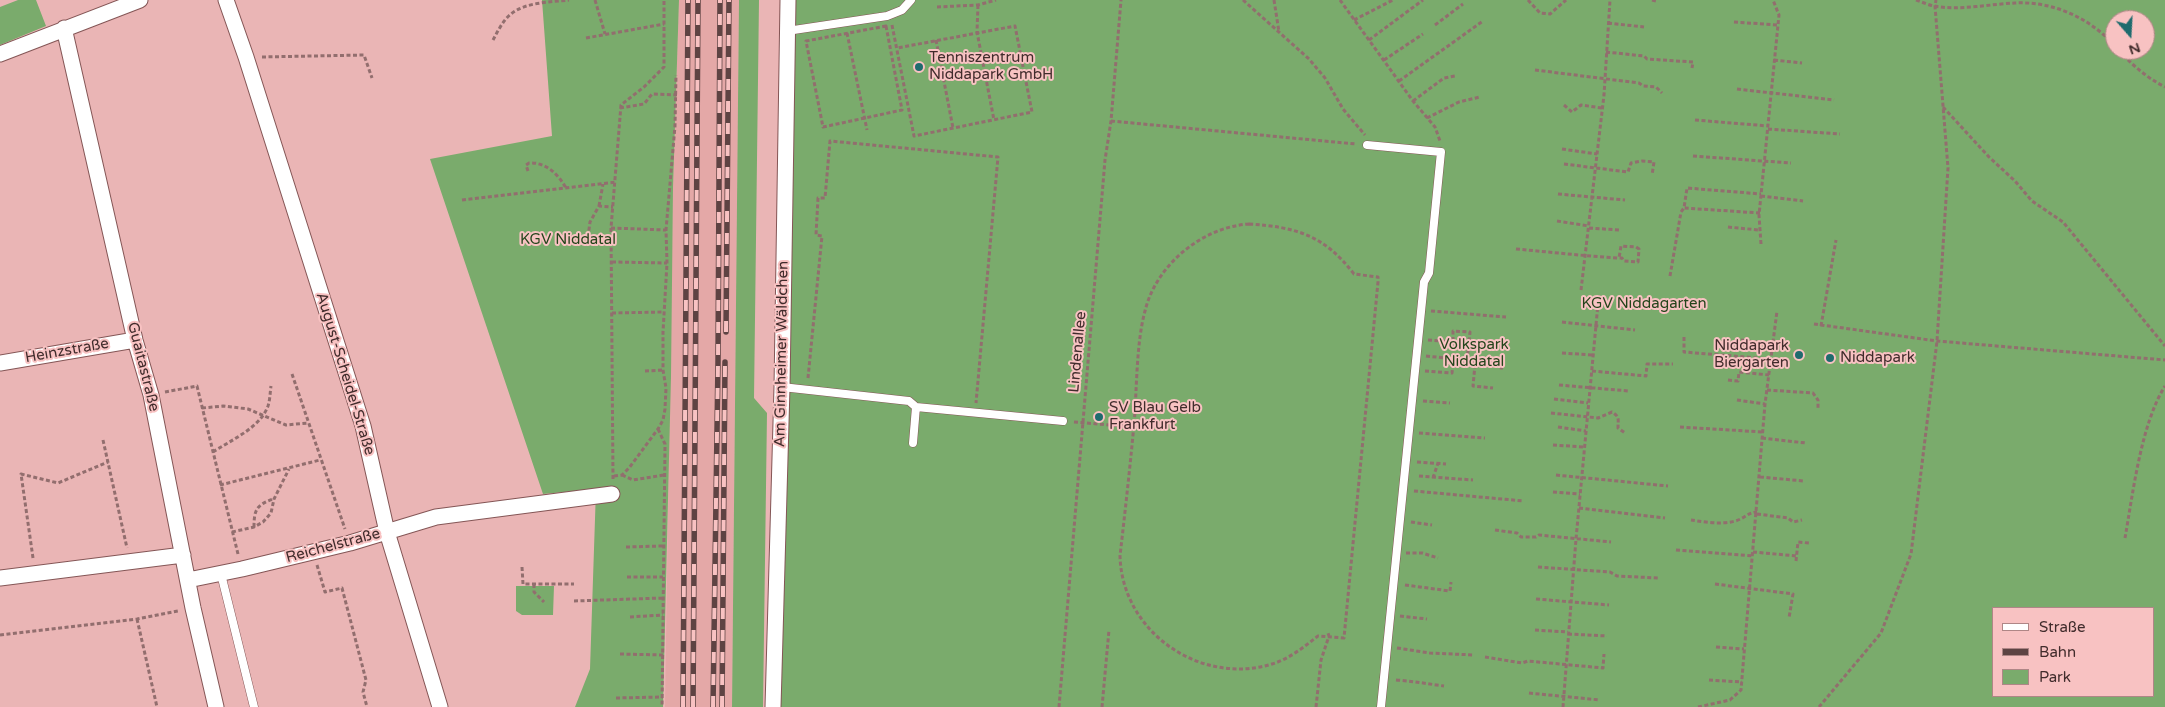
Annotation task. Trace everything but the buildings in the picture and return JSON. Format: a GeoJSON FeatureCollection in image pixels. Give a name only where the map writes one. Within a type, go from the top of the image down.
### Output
{"type":"FeatureCollection","features":[{"type":"Feature","properties":{"kind":"street"},"geometry":{"type":"LineString","coordinates":[[0,54],[140,0]]}},
{"type":"Feature","properties":{"kind":"street","name":"August-Scheidel-Straße"},"geometry":{"type":"LineString","coordinates":[[226,0],[246,57],[363,426],[387,532]]}},
{"type":"Feature","properties":{"kind":"street","name":"Am Ginnheimer Wäldchen"},"geometry":{"type":"LineString","coordinates":[[773,707],[782,387],[788,0]]}},
{"type":"Feature","properties":{"kind":"street","name":"Guaitastraße"},"geometry":{"type":"LineString","coordinates":[[64,28],[135,340],[151,395],[193,608],[216,707]]}},
{"type":"Feature","properties":{"kind":"street","name":"Heinzstraße"},"geometry":{"type":"LineString","coordinates":[[0,363],[135,340]]}},
{"type":"Feature","properties":{"kind":"street"},"geometry":{"type":"LineString","coordinates":[[387,532],[436,516],[612,494]]}},
{"type":"Feature","properties":{"kind":"street","name":"Reichelstraße"},"geometry":{"type":"LineString","coordinates":[[188,580],[314,553],[387,532],[440,707]]}},
{"type":"Feature","properties":{"kind":"street"},"geometry":{"type":"LineString","coordinates":[[0,578],[184,555]]}},
{"type":"Feature","properties":{"kind":"lane"},"geometry":{"type":"LineString","coordinates":[[787,31],[890,15],[902,10],[911,0]]}},
{"type":"Feature","properties":{"kind":"lane"},"geometry":{"type":"LineString","coordinates":[[1370,145],[1441,152],[1429,273],[1424,282],[1417,339],[1382,707]]}},
{"type":"Feature","properties":{"kind":"lane"},"geometry":{"type":"LineString","coordinates":[[782,387],[807,389],[812,392],[909,401],[916,407],[1063,421]]}},
{"type":"Feature","properties":{"kind":"lane"},"geometry":{"type":"LineString","coordinates":[[912,443],[916,407]]}},
{"type":"Feature","properties":{"kind":"lane"},"geometry":{"type":"LineString","coordinates":[[221,574],[254,707]]}},
{"type":"Feature","properties":{"kind":"path"},"geometry":{"type":"LineString","coordinates":[[493,40],[511,13],[524,7],[569,0]]}},
{"type":"Feature","properties":{"kind":"path"},"geometry":{"type":"LineString","coordinates":[[596,0],[605,34]]}},
{"type":"Feature","properties":{"kind":"path"},"geometry":{"type":"LineString","coordinates":[[612,494],[614,476],[612,228],[620,108],[621,105],[644,87],[664,67],[664,0]]}},
{"type":"Feature","properties":{"kind":"path"},"geometry":{"type":"LineString","coordinates":[[937,7],[978,5],[996,0]]}},
{"type":"Feature","properties":{"kind":"path","name":"Lindenallee"},"geometry":{"type":"LineString","coordinates":[[1059,707],[1105,160],[1111,121],[1121,0]]}},
{"type":"Feature","properties":{"kind":"path"},"geometry":{"type":"LineString","coordinates":[[1243,0],[1309,59],[1325,78],[1343,108],[1370,145]]}},
{"type":"Feature","properties":{"kind":"path"},"geometry":{"type":"LineString","coordinates":[[1274,0],[1279,33]]}},
{"type":"Feature","properties":{"kind":"path"},"geometry":{"type":"LineString","coordinates":[[1340,0],[1398,81],[1435,128],[1441,143],[1441,152]]}},
{"type":"Feature","properties":{"kind":"path"},"geometry":{"type":"LineString","coordinates":[[1354,20],[1393,0]]}},
{"type":"Feature","properties":{"kind":"path"},"geometry":{"type":"LineString","coordinates":[[1369,40],[1423,0]]}},
{"type":"Feature","properties":{"kind":"path"},"geometry":{"type":"LineString","coordinates":[[1528,0],[1540,13],[1550,14],[1566,0]]}},
{"type":"Feature","properties":{"kind":"path"},"geometry":{"type":"LineString","coordinates":[[1581,290],[1605,79],[1610,0]]}},
{"type":"Feature","properties":{"kind":"path"},"geometry":{"type":"LineString","coordinates":[[1761,244],[1759,230],[1761,195],[1779,15],[1773,0]]}},
{"type":"Feature","properties":{"kind":"path"},"geometry":{"type":"LineString","coordinates":[[1916,0],[1935,6],[1971,6],[2017,2],[2057,8],[2087,22],[2105,34]]}},
{"type":"Feature","properties":{"kind":"path"},"geometry":{"type":"LineString","coordinates":[[1819,707],[1881,633],[1912,554],[1937,340],[1948,168],[1936,0]]}},
{"type":"Feature","properties":{"kind":"path"},"geometry":{"type":"LineString","coordinates":[[1435,25],[1463,4]]}},
{"type":"Feature","properties":{"kind":"path"},"geometry":{"type":"LineString","coordinates":[[978,5],[977,32],[994,120]]}},
{"type":"Feature","properties":{"kind":"path"},"geometry":{"type":"LineString","coordinates":[[890,15],[914,136],[1032,112],[1015,26],[897,48]]}},
{"type":"Feature","properties":{"kind":"path"},"geometry":{"type":"LineString","coordinates":[[1398,81],[1483,21]]}},
{"type":"Feature","properties":{"kind":"path"},"geometry":{"type":"LineString","coordinates":[[1734,22],[1778,25]]}},
{"type":"Feature","properties":{"kind":"path"},"geometry":{"type":"LineString","coordinates":[[845,23],[867,130]]}},
{"type":"Feature","properties":{"kind":"path"},"geometry":{"type":"LineString","coordinates":[[1608,23],[1644,27]]}},
{"type":"Feature","properties":{"kind":"path"},"geometry":{"type":"LineString","coordinates":[[586,38],[664,24]]}},
{"type":"Feature","properties":{"kind":"path"},"geometry":{"type":"LineString","coordinates":[[886,26],[902,110],[864,118],[823,127],[806,41],[886,26]]}},
{"type":"Feature","properties":{"kind":"path"},"geometry":{"type":"LineString","coordinates":[[1384,60],[1423,34]]}},
{"type":"Feature","properties":{"kind":"path"},"geometry":{"type":"LineString","coordinates":[[936,40],[953,128]]}},
{"type":"Feature","properties":{"kind":"path"},"geometry":{"type":"LineString","coordinates":[[1606,52],[1644,56],[1646,59],[1693,62],[1692,68]]}},
{"type":"Feature","properties":{"kind":"path"},"geometry":{"type":"LineString","coordinates":[[246,57],[364,55],[372,78]]}},
{"type":"Feature","properties":{"kind":"path"},"geometry":{"type":"LineString","coordinates":[[1774,60],[1802,63]]}},
{"type":"Feature","properties":{"kind":"path"},"geometry":{"type":"LineString","coordinates":[[2128,60],[2151,80],[2165,87]]}},
{"type":"Feature","properties":{"kind":"path"},"geometry":{"type":"LineString","coordinates":[[1535,70],[1656,87],[1662,93]]}},
{"type":"Feature","properties":{"kind":"path"},"geometry":{"type":"LineString","coordinates":[[622,475],[663,420],[666,388],[662,370],[667,263],[666,230],[676,75]]}},
{"type":"Feature","properties":{"kind":"path"},"geometry":{"type":"LineString","coordinates":[[1413,101],[1444,78],[1455,76]]}},
{"type":"Feature","properties":{"kind":"path"},"geometry":{"type":"LineString","coordinates":[[1737,89],[1834,100]]}},
{"type":"Feature","properties":{"kind":"path"},"geometry":{"type":"LineString","coordinates":[[620,108],[644,104],[652,94],[676,95]]}},
{"type":"Feature","properties":{"kind":"path"},"geometry":{"type":"LineString","coordinates":[[1427,118],[1459,102],[1480,97]]}},
{"type":"Feature","properties":{"kind":"path"},"geometry":{"type":"LineString","coordinates":[[1564,105],[1572,112],[1581,105],[1602,108]]}},
{"type":"Feature","properties":{"kind":"path"},"geometry":{"type":"LineString","coordinates":[[1943,106],[2032,201],[2063,222],[2165,346]]}},
{"type":"Feature","properties":{"kind":"path"},"geometry":{"type":"LineString","coordinates":[[1695,120],[1840,134]]}},
{"type":"Feature","properties":{"kind":"path"},"geometry":{"type":"LineString","coordinates":[[1111,121],[1370,145]]}},
{"type":"Feature","properties":{"kind":"path"},"geometry":{"type":"LineString","coordinates":[[807,389],[822,236],[816,235],[818,198],[826,198],[830,141],[998,157],[976,414]]}},
{"type":"Feature","properties":{"kind":"path"},"geometry":{"type":"LineString","coordinates":[[1562,149],[1597,154]]}},
{"type":"Feature","properties":{"kind":"path"},"geometry":{"type":"LineString","coordinates":[[1693,156],[1791,163]]}},
{"type":"Feature","properties":{"kind":"path"},"geometry":{"type":"LineString","coordinates":[[1564,164],[1628,172],[1631,164],[1642,161],[1654,162],[1652,174]]}},
{"type":"Feature","properties":{"kind":"path"},"geometry":{"type":"LineString","coordinates":[[528,171],[526,165],[529,163],[542,166],[559,176],[566,188]]}},
{"type":"Feature","properties":{"kind":"path"},"geometry":{"type":"LineString","coordinates":[[462,200],[616,182]]}},
{"type":"Feature","properties":{"kind":"path"},"geometry":{"type":"LineString","coordinates":[[588,237],[590,222],[599,206],[603,184]]}},
{"type":"Feature","properties":{"kind":"path"},"geometry":{"type":"LineString","coordinates":[[1670,276],[1687,188],[1803,201]]}},
{"type":"Feature","properties":{"kind":"path"},"geometry":{"type":"LineString","coordinates":[[1558,194],[1625,200]]}},
{"type":"Feature","properties":{"kind":"path"},"geometry":{"type":"LineString","coordinates":[[599,206],[613,207]]}},
{"type":"Feature","properties":{"kind":"path"},"geometry":{"type":"LineString","coordinates":[[1684,208],[1760,213]]}},
{"type":"Feature","properties":{"kind":"path"},"geometry":{"type":"LineString","coordinates":[[1557,221],[1619,230]]}},
{"type":"Feature","properties":{"kind":"path"},"geometry":{"type":"LineString","coordinates":[[1238,225],[1285,227],[1314,238],[1329,248],[1342,259],[1354,274],[1378,277],[1344,638],[1329,635],[1318,636],[1298,651],[1273,664],[1242,670],[1225,669],[1190,660],[1157,638],[1133,608],[1120,570],[1145,310],[1163,273],[1190,246],[1222,230],[1238,225]]}},
{"type":"Feature","properties":{"kind":"path"},"geometry":{"type":"LineString","coordinates":[[1728,227],[1759,230]]}},
{"type":"Feature","properties":{"kind":"path"},"geometry":{"type":"LineString","coordinates":[[612,228],[666,230]]}},
{"type":"Feature","properties":{"kind":"path"},"geometry":{"type":"LineString","coordinates":[[1821,326],[1836,240]]}},
{"type":"Feature","properties":{"kind":"path"},"geometry":{"type":"LineString","coordinates":[[1516,249],[1619,258],[1624,261],[1638,262],[1639,249],[1621,246],[1619,258]]}},
{"type":"Feature","properties":{"kind":"path"},"geometry":{"type":"LineString","coordinates":[[612,262],[667,263]]}},
{"type":"Feature","properties":{"kind":"path"},"geometry":{"type":"LineString","coordinates":[[1563,707],[1570,602],[1599,293]]}},
{"type":"Feature","properties":{"kind":"path"},"geometry":{"type":"LineString","coordinates":[[1421,310],[1506,317]]}},
{"type":"Feature","properties":{"kind":"path"},"geometry":{"type":"LineString","coordinates":[[1698,707],[1730,700],[1741,690],[1762,438],[1771,344],[1777,311]]}},
{"type":"Feature","properties":{"kind":"path"},"geometry":{"type":"LineString","coordinates":[[612,313],[664,312]]}},
{"type":"Feature","properties":{"kind":"path"},"geometry":{"type":"LineString","coordinates":[[1562,322],[1634,330]]}},
{"type":"Feature","properties":{"kind":"path"},"geometry":{"type":"LineString","coordinates":[[1814,324],[1937,340],[2165,360]]}},
{"type":"Feature","properties":{"kind":"path"},"geometry":{"type":"LineString","coordinates":[[1417,339],[1453,342],[1453,331],[1470,332],[1467,360]]}},
{"type":"Feature","properties":{"kind":"path"},"geometry":{"type":"LineString","coordinates":[[1684,337],[1684,352],[1770,359]]}},
{"type":"Feature","properties":{"kind":"path"},"geometry":{"type":"LineString","coordinates":[[1741,340],[1771,344]]}},
{"type":"Feature","properties":{"kind":"path"},"geometry":{"type":"LineString","coordinates":[[1562,353],[1593,355]]}},
{"type":"Feature","properties":{"kind":"path"},"geometry":{"type":"LineString","coordinates":[[1416,355],[1502,364],[1501,371]]}},
{"type":"Feature","properties":{"kind":"path"},"geometry":{"type":"LineString","coordinates":[[1414,370],[1452,373],[1454,363],[1474,365],[1473,386],[1493,388]]}},
{"type":"Feature","properties":{"kind":"path"},"geometry":{"type":"LineString","coordinates":[[1592,370],[1646,376],[1647,364],[1673,364]]}},
{"type":"Feature","properties":{"kind":"path"},"geometry":{"type":"LineString","coordinates":[[645,371],[662,370]]}},
{"type":"Feature","properties":{"kind":"path"},"geometry":{"type":"LineString","coordinates":[[1728,380],[1738,381],[1739,372],[1768,375]]}},
{"type":"Feature","properties":{"kind":"path"},"geometry":{"type":"LineString","coordinates":[[292,374],[350,543]]}},
{"type":"Feature","properties":{"kind":"path"},"geometry":{"type":"LineString","coordinates":[[1559,385],[1590,386],[1629,392]]}},
{"type":"Feature","properties":{"kind":"path"},"geometry":{"type":"LineString","coordinates":[[151,395],[197,386],[242,569]]}},
{"type":"Feature","properties":{"kind":"path"},"geometry":{"type":"LineString","coordinates":[[212,452],[253,425],[263,416],[269,405],[271,386]]}},
{"type":"Feature","properties":{"kind":"path"},"geometry":{"type":"LineString","coordinates":[[2125,538],[2139,461],[2152,414],[2165,386]]}},
{"type":"Feature","properties":{"kind":"path"},"geometry":{"type":"LineString","coordinates":[[1767,390],[1813,393],[1818,400],[1818,408]]}},
{"type":"Feature","properties":{"kind":"path"},"geometry":{"type":"LineString","coordinates":[[1554,399],[1588,403]]}},
{"type":"Feature","properties":{"kind":"path"},"geometry":{"type":"LineString","coordinates":[[1737,400],[1766,404]]}},
{"type":"Feature","properties":{"kind":"path"},"geometry":{"type":"LineString","coordinates":[[1412,401],[1450,403]]}},
{"type":"Feature","properties":{"kind":"path"},"geometry":{"type":"LineString","coordinates":[[202,408],[223,406],[248,409],[286,425],[308,423]]}},
{"type":"Feature","properties":{"kind":"path"},"geometry":{"type":"LineString","coordinates":[[1551,413],[1598,418],[1612,412],[1619,420],[1618,428],[1625,433]]}},
{"type":"Feature","properties":{"kind":"path"},"geometry":{"type":"LineString","coordinates":[[1063,421],[1134,427]]}},
{"type":"Feature","properties":{"kind":"path"},"geometry":{"type":"LineString","coordinates":[[1558,427],[1586,430]]}},
{"type":"Feature","properties":{"kind":"path"},"geometry":{"type":"LineString","coordinates":[[1680,427],[1763,432]]}},
{"type":"Feature","properties":{"kind":"path"},"geometry":{"type":"LineString","coordinates":[[658,429],[665,444],[662,707]]}},
{"type":"Feature","properties":{"kind":"path"},"geometry":{"type":"LineString","coordinates":[[1409,432],[1485,438]]}},
{"type":"Feature","properties":{"kind":"path"},"geometry":{"type":"LineString","coordinates":[[1762,438],[1806,443]]}},
{"type":"Feature","properties":{"kind":"path"},"geometry":{"type":"LineString","coordinates":[[103,440],[130,561]]}},
{"type":"Feature","properties":{"kind":"path"},"geometry":{"type":"LineString","coordinates":[[1553,445],[1584,447]]}},
{"type":"Feature","properties":{"kind":"path"},"geometry":{"type":"LineString","coordinates":[[220,485],[320,460]]}},
{"type":"Feature","properties":{"kind":"path"},"geometry":{"type":"LineString","coordinates":[[1406,461],[1446,464]]}},
{"type":"Feature","properties":{"kind":"path"},"geometry":{"type":"LineString","coordinates":[[35,574],[20,474],[58,483],[108,462]]}},
{"type":"Feature","properties":{"kind":"path"},"geometry":{"type":"LineString","coordinates":[[1433,478],[1438,463]]}},
{"type":"Feature","properties":{"kind":"path"},"geometry":{"type":"LineString","coordinates":[[232,532],[254,527],[271,514],[274,499],[289,468]]}},
{"type":"Feature","properties":{"kind":"path"},"geometry":{"type":"LineString","coordinates":[[614,476],[622,475],[633,480],[664,475]]}},
{"type":"Feature","properties":{"kind":"path"},"geometry":{"type":"LineString","coordinates":[[1556,475],[1668,486]]}},
{"type":"Feature","properties":{"kind":"path"},"geometry":{"type":"LineString","coordinates":[[1419,476],[1473,480]]}},
{"type":"Feature","properties":{"kind":"path"},"geometry":{"type":"LineString","coordinates":[[1760,477],[1804,481]]}},
{"type":"Feature","properties":{"kind":"path"},"geometry":{"type":"LineString","coordinates":[[1404,490],[1524,501]]}},
{"type":"Feature","properties":{"kind":"path"},"geometry":{"type":"LineString","coordinates":[[1553,492],[1580,494]]}},
{"type":"Feature","properties":{"kind":"path"},"geometry":{"type":"LineString","coordinates":[[254,527],[254,513],[262,504],[274,499]]}},
{"type":"Feature","properties":{"kind":"path"},"geometry":{"type":"LineString","coordinates":[[1579,508],[1665,518]]}},
{"type":"Feature","properties":{"kind":"path"},"geometry":{"type":"LineString","coordinates":[[1691,520],[1730,522],[1737,521],[1748,514],[1757,513],[1788,518],[1793,522],[1802,520]]}},
{"type":"Feature","properties":{"kind":"path"},"geometry":{"type":"LineString","coordinates":[[1400,521],[1432,525]]}},
{"type":"Feature","properties":{"kind":"path"},"geometry":{"type":"LineString","coordinates":[[1496,530],[1517,533],[1521,537],[1536,537],[1539,535],[1611,542]]}},
{"type":"Feature","properties":{"kind":"path"},"geometry":{"type":"LineString","coordinates":[[1796,561],[1798,542],[1809,543]]}},
{"type":"Feature","properties":{"kind":"path"},"geometry":{"type":"LineString","coordinates":[[626,547],[664,546]]}},
{"type":"Feature","properties":{"kind":"path"},"geometry":{"type":"LineString","coordinates":[[1676,550],[1797,556]]}},
{"type":"Feature","properties":{"kind":"path"},"geometry":{"type":"LineString","coordinates":[[1397,552],[1422,553],[1438,558]]}},
{"type":"Feature","properties":{"kind":"path"},"geometry":{"type":"LineString","coordinates":[[314,553],[325,592],[342,588],[366,680],[363,692],[367,707]]}},
{"type":"Feature","properties":{"kind":"path"},"geometry":{"type":"LineString","coordinates":[[522,567],[522,584],[574,584]]}},
{"type":"Feature","properties":{"kind":"path"},"geometry":{"type":"LineString","coordinates":[[1538,567],[1610,572],[1617,576],[1659,578]]}},
{"type":"Feature","properties":{"kind":"path"},"geometry":{"type":"LineString","coordinates":[[627,578],[663,577]]}},
{"type":"Feature","properties":{"kind":"path"},"geometry":{"type":"LineString","coordinates":[[1394,584],[1450,591],[1451,582]]}},
{"type":"Feature","properties":{"kind":"path"},"geometry":{"type":"LineString","coordinates":[[534,584],[534,592],[544,602]]}},
{"type":"Feature","properties":{"kind":"path"},"geometry":{"type":"LineString","coordinates":[[1715,584],[1793,594],[1789,618]]}},
{"type":"Feature","properties":{"kind":"path"},"geometry":{"type":"LineString","coordinates":[[574,601],[663,598]]}},
{"type":"Feature","properties":{"kind":"path"},"geometry":{"type":"LineString","coordinates":[[1536,599],[1609,605]]}},
{"type":"Feature","properties":{"kind":"path"},"geometry":{"type":"LineString","coordinates":[[0,635],[137,620],[193,608]]}},
{"type":"Feature","properties":{"kind":"path"},"geometry":{"type":"LineString","coordinates":[[630,617],[663,615]]}},
{"type":"Feature","properties":{"kind":"path"},"geometry":{"type":"LineString","coordinates":[[1390,615],[1427,619]]}},
{"type":"Feature","properties":{"kind":"path"},"geometry":{"type":"LineString","coordinates":[[137,620],[157,707]]}},
{"type":"Feature","properties":{"kind":"path"},"geometry":{"type":"LineString","coordinates":[[1102,707],[1109,630]]}},
{"type":"Feature","properties":{"kind":"path"},"geometry":{"type":"LineString","coordinates":[[1535,630],[1607,636]]}},
{"type":"Feature","properties":{"kind":"path"},"geometry":{"type":"LineString","coordinates":[[1316,707],[1321,660],[1329,635]]}},
{"type":"Feature","properties":{"kind":"path"},"geometry":{"type":"LineString","coordinates":[[1387,647],[1439,654],[1474,655]]}},
{"type":"Feature","properties":{"kind":"path"},"geometry":{"type":"LineString","coordinates":[[1716,647],[1744,649]]}},
{"type":"Feature","properties":{"kind":"path"},"geometry":{"type":"LineString","coordinates":[[620,654],[663,655]]}},
{"type":"Feature","properties":{"kind":"path"},"geometry":{"type":"LineString","coordinates":[[1485,658],[1522,663],[1528,661],[1604,668],[1604,654]]}},
{"type":"Feature","properties":{"kind":"path"},"geometry":{"type":"LineString","coordinates":[[1384,679],[1422,681],[1426,684],[1444,686]]}},
{"type":"Feature","properties":{"kind":"path"},"geometry":{"type":"LineString","coordinates":[[1708,680],[1742,682]]}},
{"type":"Feature","properties":{"kind":"path"},"geometry":{"type":"LineString","coordinates":[[1529,692],[1600,700]]}},
{"type":"Feature","properties":{"kind":"path"},"geometry":{"type":"LineString","coordinates":[[616,698],[662,697]]}},
{"type":"Feature","properties":{"kind":"shaded area"},"geometry":{"type":"Polygon","coordinates":[[[679,0],[739,0],[732,707],[665,707],[673,188],[679,0]]]}},
{"type":"Feature","properties":{"kind":"green space"},"geometry":{"type":"Polygon","coordinates":[[[18,0],[36,0],[46,26],[0,45],[0,7],[18,0]]]}},
{"type":"Feature","properties":{"kind":"green space","name":"KGV Niddatal"},"geometry":{"type":"Polygon","coordinates":[[[542,0],[679,0],[673,188],[671,376],[663,707],[575,707],[590,669],[596,489],[543,494],[430,159],[552,136],[542,0]]]}},
{"type":"Feature","properties":{"kind":"green space"},"geometry":{"type":"Polygon","coordinates":[[[739,0],[759,0],[754,398],[767,413],[763,707],[732,707],[739,0]]]}},
{"type":"Feature","properties":{"kind":"green space","name":"Volkspark Niddatal"},"geometry":{"type":"Polygon","coordinates":[[[790,0],[2165,0],[2165,707],[779,707],[790,0]]]}},
{"type":"Feature","properties":{"kind":"green space"},"geometry":{"type":"Polygon","coordinates":[[[516,586],[554,586],[553,615],[522,615],[516,611],[516,586]]]}},
{"type":"Feature","properties":{"kind":"railway"},"geometry":{"type":"LineString","coordinates":[[683,707],[688,0]]}},
{"type":"Feature","properties":{"kind":"railway"},"geometry":{"type":"LineString","coordinates":[[693,707],[698,0]]}},
{"type":"Feature","properties":{"kind":"railway"},"geometry":{"type":"LineString","coordinates":[[713,707],[718,362],[720,0]]}},
{"type":"Feature","properties":{"kind":"railway"},"geometry":{"type":"LineString","coordinates":[[726,332],[729,0]]}},
{"type":"Feature","properties":{"kind":"railway"},"geometry":{"type":"LineString","coordinates":[[722,707],[725,362]]}},
{"type":"Feature","properties":{"kind":"place","name":"Tenniszentrum Niddapark GmbH"},"geometry":{"type":"Point","coordinates":[919,67]}},
{"type":"Feature","properties":{"kind":"place","name":"Niddapark Biergarten"},"geometry":{"type":"Point","coordinates":[1799,355]}},
{"type":"Feature","properties":{"kind":"place","name":"Niddapark"},"geometry":{"type":"Point","coordinates":[1830,358]}},
{"type":"Feature","properties":{"kind":"place","name":"SV Blau Gelb Frankfurt"},"geometry":{"type":"Point","coordinates":[1099,417]}},
{"type":"Feature","properties":{"kind":"park label","name":"KGV Niddagarten"},"geometry":{"type":"Point","coordinates":[1644,304]}}]}
